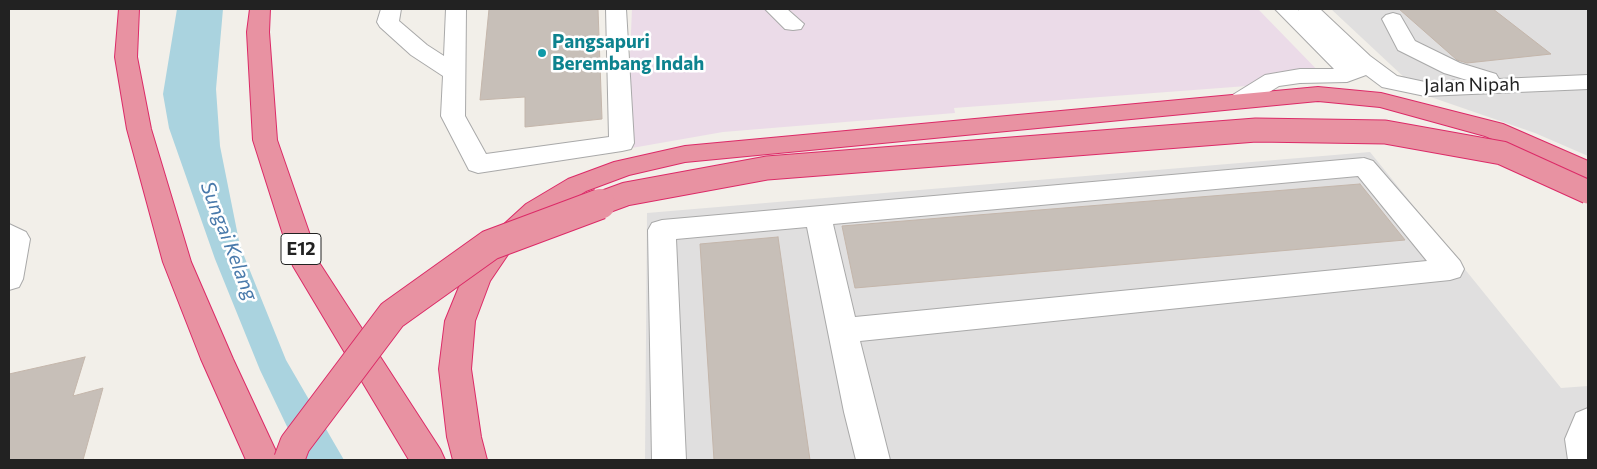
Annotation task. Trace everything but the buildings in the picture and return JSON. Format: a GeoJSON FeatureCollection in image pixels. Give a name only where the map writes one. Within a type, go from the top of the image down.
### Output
{"type":"FeatureCollection","features":[{"type":"Feature","properties":{"kind":"highway"},"geometry":{"type":"LineString","coordinates":[[129,9],[126,57],[139,129],[178,262],[217,359],[263,460]]}},
{"type":"Feature","properties":{"kind":"highway","name":"E12"},"geometry":{"type":"LineString","coordinates":[[260,9],[258,32],[265,140],[307,266],[428,460]]}},
{"type":"Feature","properties":{"kind":"highway"},"geometry":{"type":"LineString","coordinates":[[470,460],[464,437],[455,369],[460,320],[477,277],[501,243],[535,211],[577,185],[623,168],[685,154],[1318,94],[1381,100],[1494,130],[1588,170]]}},
{"type":"Feature","properties":{"kind":"highway"},"geometry":{"type":"LineString","coordinates":[[289,460],[295,444],[392,315],[490,245],[626,194],[768,168],[1256,130],[1385,132],[1502,153],[1588,192]]}},
{"type":"Feature","properties":{"kind":"street"},"geometry":{"type":"LineString","coordinates":[[392,9],[388,22],[419,50],[454,73]]}},
{"type":"Feature","properties":{"kind":"street"},"geometry":{"type":"LineString","coordinates":[[456,9],[453,116],[478,164],[622,143],[616,9]]}},
{"type":"Feature","properties":{"kind":"street"},"geometry":{"type":"LineString","coordinates":[[775,9],[793,24]]}},
{"type":"Feature","properties":{"kind":"street","name":"Jalan Nipah"},"geometry":{"type":"LineString","coordinates":[[1285,9],[1354,65],[1390,82],[1425,89],[1579,82]]}},
{"type":"Feature","properties":{"kind":"street"},"geometry":{"type":"LineString","coordinates":[[1239,101],[1273,80],[1300,76],[1327,77],[1347,74],[1354,65],[1308,9]]}},
{"type":"Feature","properties":{"kind":"street"},"geometry":{"type":"LineString","coordinates":[[1387,14],[1406,45],[1441,61],[1497,82],[1518,80],[1537,70],[1588,65]]}},
{"type":"Feature","properties":{"kind":"street"},"geometry":{"type":"LineString","coordinates":[[1579,82],[1588,100]]}},
{"type":"Feature","properties":{"kind":"street"},"geometry":{"type":"LineString","coordinates":[[669,460],[662,230],[1364,167],[1450,269],[842,331]]}},
{"type":"Feature","properties":{"kind":"street"},"geometry":{"type":"LineString","coordinates":[[818,216],[842,331],[873,460]]}},
{"type":"Feature","properties":{"kind":"street"},"geometry":{"type":"LineString","coordinates":[[9,234],[16,239],[9,279]]}},
{"type":"Feature","properties":{"kind":"street"},"geometry":{"type":"LineString","coordinates":[[1587,460],[1584,457],[1582,439],[1588,423]]}},
{"type":"Feature","properties":{"kind":"shaded area"},"geometry":{"type":"Polygon","coordinates":[[[632,9],[1258,9],[1327,80],[954,108],[955,113],[723,132],[626,149],[632,9]]]}},
{"type":"Feature","properties":{"kind":"shaded area"},"geometry":{"type":"Polygon","coordinates":[[[1331,9],[1588,9],[1588,156],[1535,133],[1422,94],[1331,9]]]}},
{"type":"Feature","properties":{"kind":"shaded area"},"geometry":{"type":"Polygon","coordinates":[[[1370,152],[1561,388],[1588,386],[1588,460],[645,460],[647,213],[1370,152]]]}},
{"type":"Feature","properties":{"kind":"water","name":"Sungai Kelang"},"geometry":{"type":"Polygon","coordinates":[[[177,9],[223,9],[216,89],[220,146],[240,246],[286,360],[344,460],[303,460],[260,370],[215,259],[169,128],[163,94],[177,9]]]}},
{"type":"Feature","properties":{"kind":"place","name":"Pangsapuri Berembang Indah"},"geometry":{"type":"Point","coordinates":[542,53]}}]}
